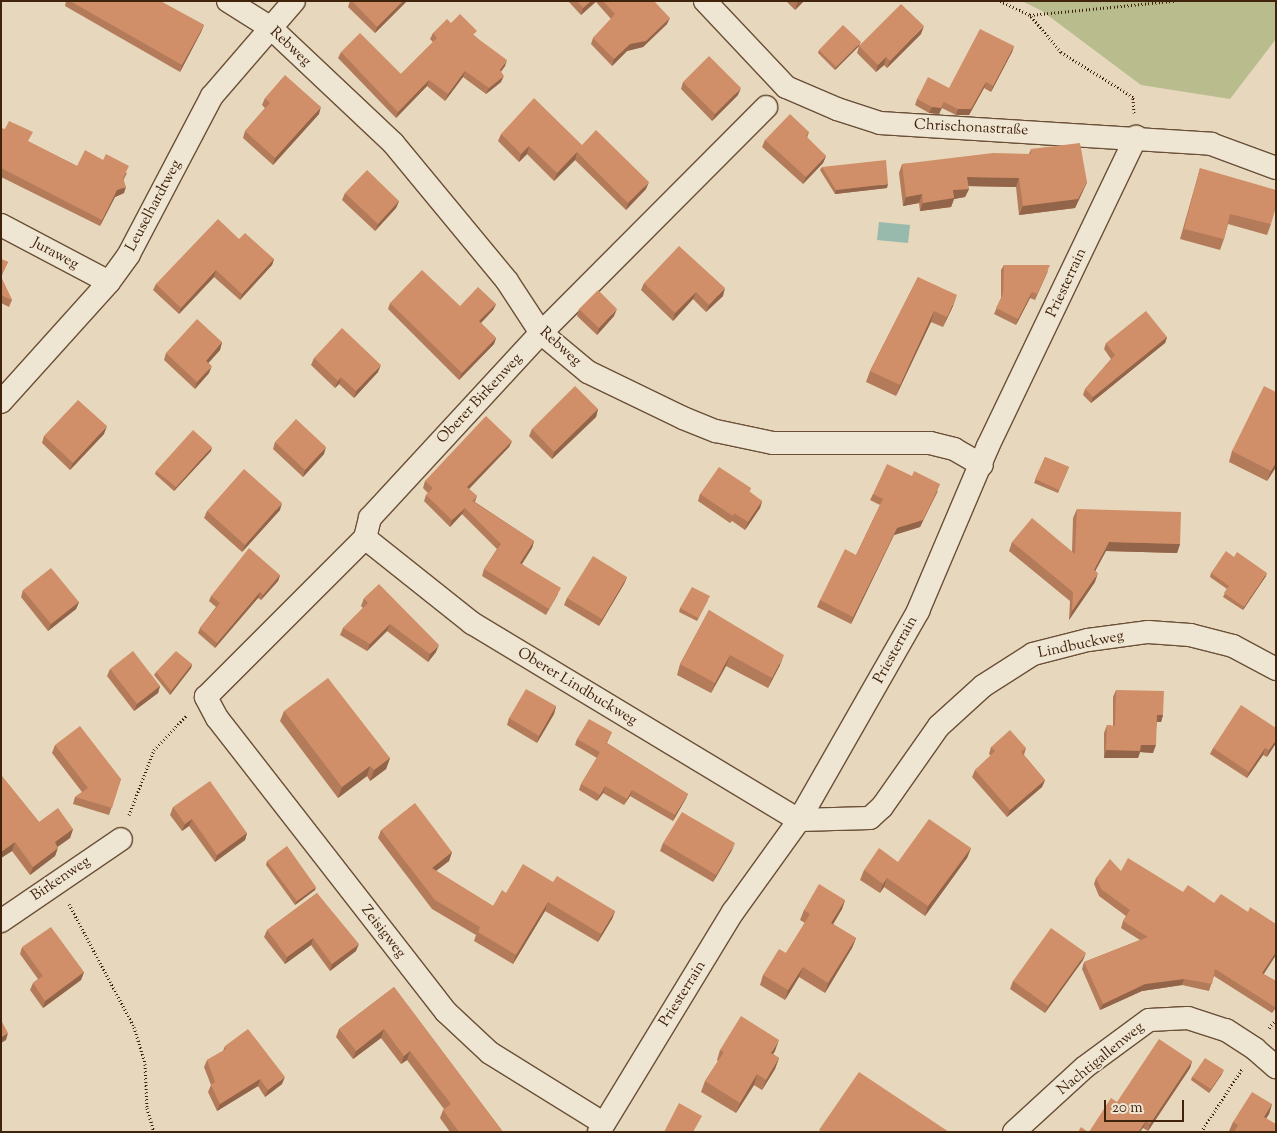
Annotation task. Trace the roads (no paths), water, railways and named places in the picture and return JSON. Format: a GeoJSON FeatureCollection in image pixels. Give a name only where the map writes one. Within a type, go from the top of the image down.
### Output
{"type":"FeatureCollection","features":[{"type":"Feature","properties":{"kind":"street","name":"Rebweg"},"geometry":{"type":"LineString","coordinates":[[228,1],[270,28],[393,143],[507,281],[541,333],[588,372],[683,418],[716,431],[773,443],[930,443],[954,449],[982,465]]}},
{"type":"Feature","properties":{"kind":"street","name":"Leuselhardtweg"},"geometry":{"type":"LineString","coordinates":[[1,402],[109,282],[129,254],[212,96],[294,1]]}},
{"type":"Feature","properties":{"kind":"street","name":"Chrischonastraße"},"geometry":{"type":"LineString","coordinates":[[705,1],[776,96],[838,110],[880,123],[1136,137],[1211,144],[1276,168]]}},
{"type":"Feature","properties":{"kind":"street","name":"Oberer Birkenweg"},"geometry":{"type":"LineString","coordinates":[[206,697],[366,538],[370,518],[541,333],[776,96]]}},
{"type":"Feature","properties":{"kind":"street","name":"Priesterrain"},"geometry":{"type":"LineString","coordinates":[[601,1128],[733,912],[799,820],[918,611],[982,465],[1136,137]]}},
{"type":"Feature","properties":{"kind":"street","name":"Juraweg"},"geometry":{"type":"LineString","coordinates":[[1,225],[109,282]]}},
{"type":"Feature","properties":{"kind":"street","name":"Oberer Lindbuckweg"},"geometry":{"type":"LineString","coordinates":[[366,538],[472,624],[799,820]]}},
{"type":"Feature","properties":{"kind":"street","name":"Lindbuckweg"},"geometry":{"type":"LineString","coordinates":[[799,820],[870,818],[882,807],[939,726],[983,686],[1032,654],[1088,640],[1148,632],[1190,635],[1233,646],[1276,669]]}},
{"type":"Feature","properties":{"kind":"street","name":"Zeisigweg"},"geometry":{"type":"LineString","coordinates":[[206,697],[217,718],[446,1012],[490,1053],[601,1128]]}},
{"type":"Feature","properties":{"kind":"street","name":"Birkenweg"},"geometry":{"type":"LineString","coordinates":[[1,921],[121,838]]}},
{"type":"Feature","properties":{"kind":"street","name":"Nachtigallenweg"},"geometry":{"type":"LineString","coordinates":[[1014,1132],[1085,1067],[1149,1020],[1188,1018],[1226,1030],[1255,1049],[1276,1067]]}}]}
